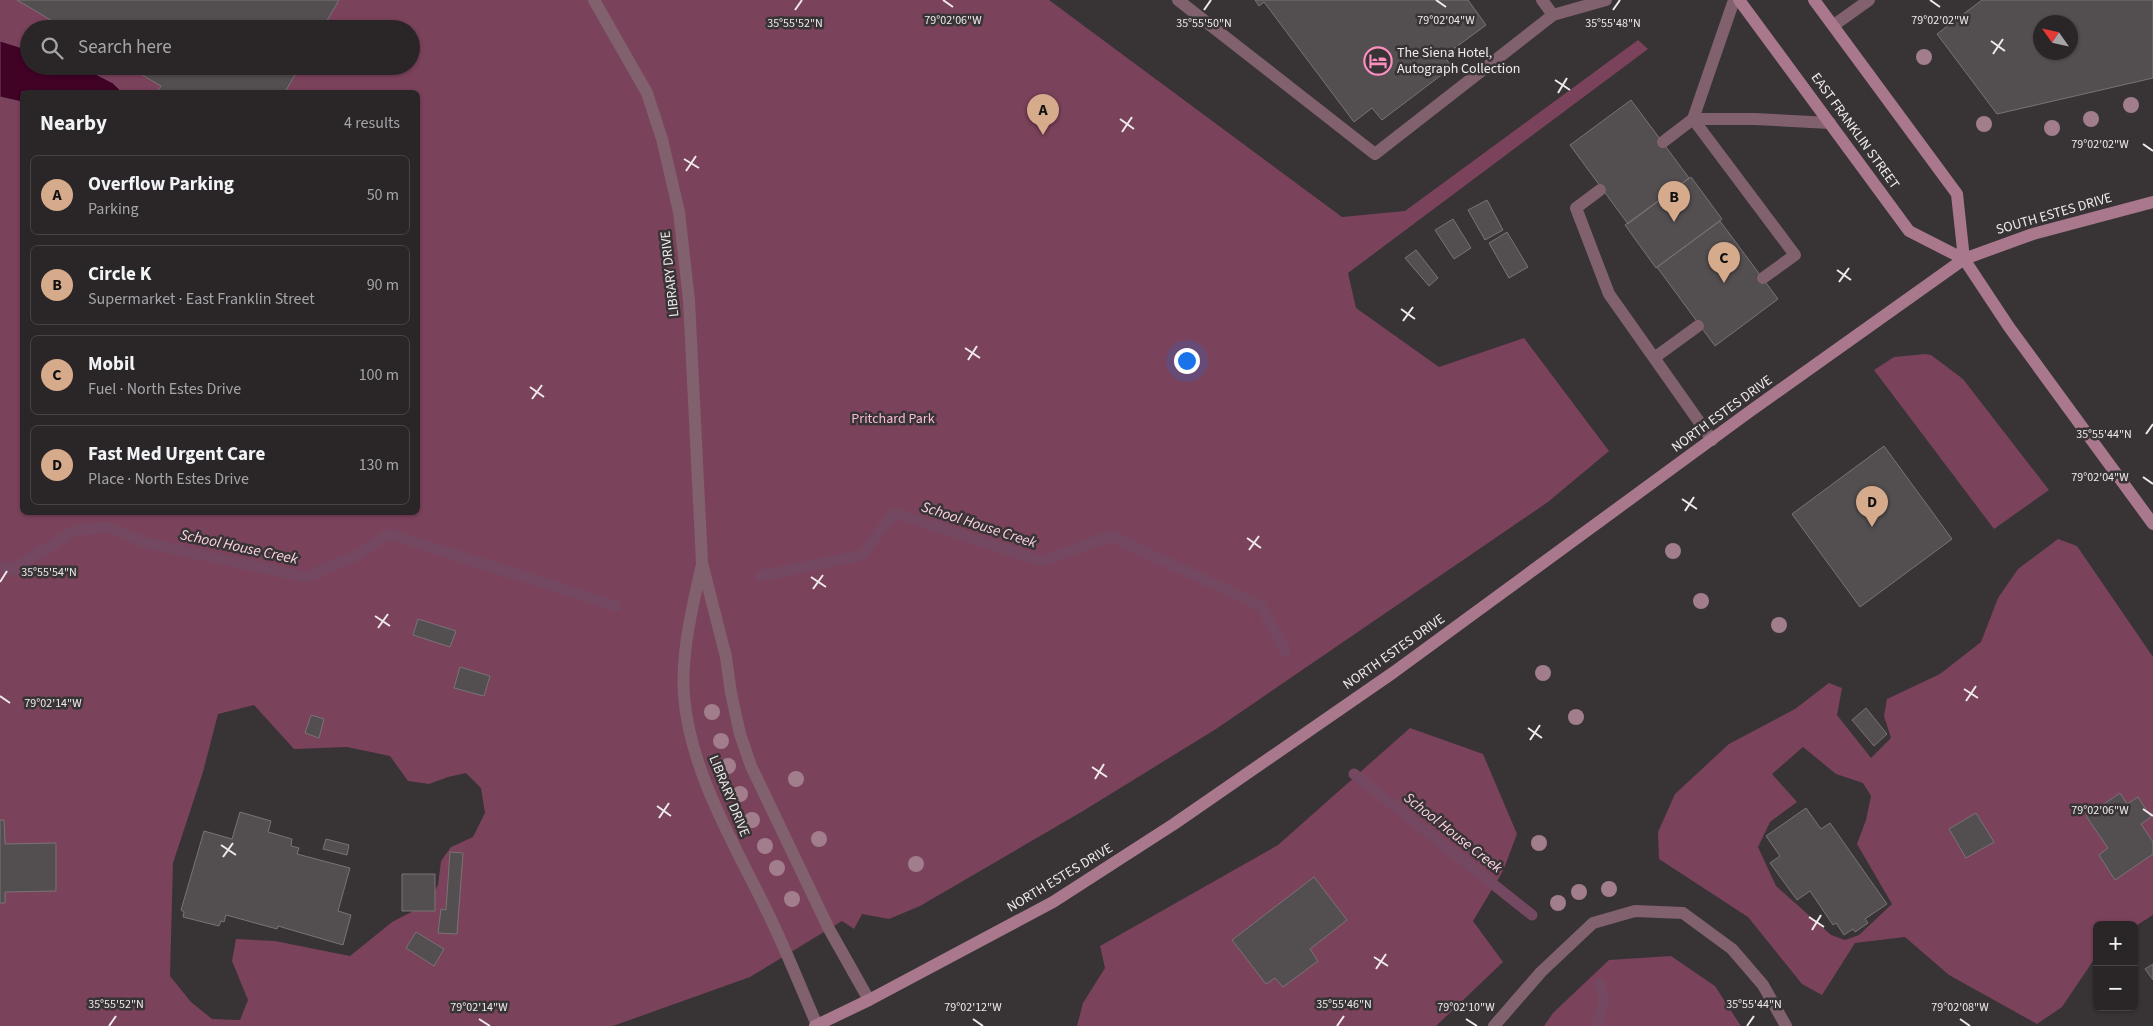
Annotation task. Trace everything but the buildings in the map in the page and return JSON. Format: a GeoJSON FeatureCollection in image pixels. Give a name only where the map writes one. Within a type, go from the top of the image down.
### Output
{"type":"FeatureCollection","features":[{"type":"Feature","properties":{"kind":"main road","name":"EAST FRANKLIN STREET"},"geometry":{"type":"LineString","coordinates":[[1739,0],[1909,230],[1964,259]]}},
{"type":"Feature","properties":{"kind":"main road","name":"EAST FRANKLIN STREET"},"geometry":{"type":"LineString","coordinates":[[1814,0],[1957,194],[1964,259],[2009,327],[2153,524]]}},
{"type":"Feature","properties":{"kind":"main road","name":"SOUTH ESTES DRIVE"},"geometry":{"type":"LineString","coordinates":[[1964,259],[2033,234],[2153,202]]}},
{"type":"Feature","properties":{"kind":"main road","name":"NORTH ESTES DRIVE"},"geometry":{"type":"LineString","coordinates":[[816,1026],[869,1000],[1053,902],[1174,824],[1394,672],[1964,259]]}},
{"type":"Feature","properties":{"kind":"street","name":"LIBRARY DRIVE"},"geometry":{"type":"LineString","coordinates":[[594,0],[647,93],[662,139],[679,212],[689,300],[702,563],[726,657],[731,693],[740,734],[751,766],[830,928],[869,1000]]}},
{"type":"Feature","properties":{"kind":"street"},"geometry":{"type":"LineString","coordinates":[[1178,0],[1375,154],[1553,15],[1606,0]]}},
{"type":"Feature","properties":{"kind":"street"},"geometry":{"type":"LineString","coordinates":[[1542,0],[1553,15]]}},
{"type":"Feature","properties":{"kind":"street"},"geometry":{"type":"LineString","coordinates":[[1694,120],[1734,0]]}},
{"type":"Feature","properties":{"kind":"street"},"geometry":{"type":"LineString","coordinates":[[1834,25],[1869,0]]}},
{"type":"Feature","properties":{"kind":"street"},"geometry":{"type":"LineString","coordinates":[[1663,142],[1694,120],[1755,119],[1830,124]]}},
{"type":"Feature","properties":{"kind":"street"},"geometry":{"type":"LineString","coordinates":[[1694,120],[1795,255],[1763,278]]}},
{"type":"Feature","properties":{"kind":"street"},"geometry":{"type":"LineString","coordinates":[[1600,190],[1576,208],[1609,294],[1712,440]]}},
{"type":"Feature","properties":{"kind":"street"},"geometry":{"type":"LineString","coordinates":[[1654,358],[1698,326]]}},
{"type":"Feature","properties":{"kind":"street","name":"LIBRARY DRIVE"},"geometry":{"type":"LineString","coordinates":[[702,563],[684,652],[684,696],[694,749],[732,845],[766,908],[816,1026]]}},
{"type":"Feature","properties":{"kind":"street"},"geometry":{"type":"LineString","coordinates":[[1494,1026],[1541,972],[1593,923],[1635,911],[1683,913],[1732,949],[1763,985],[1786,1026]]}},
{"type":"Feature","properties":{"kind":"green space","name":"Pritchard Park"},"geometry":{"type":"Polygon","coordinates":[[[0,0],[1049,0],[1342,217],[1405,211],[1638,40],[1648,49],[1348,273],[1356,308],[1439,367],[1524,338],[1609,451],[1548,502],[1216,729],[1083,811],[920,906],[889,919],[862,914],[854,929],[842,921],[750,977],[613,1026],[0,1026],[0,0]],[[254,705],[218,714],[203,772],[173,863],[170,976],[191,1002],[212,1019],[240,1020],[248,1000],[232,961],[236,939],[275,941],[350,956],[392,922],[427,904],[438,885],[441,861],[451,847],[473,837],[485,813],[481,788],[466,773],[429,784],[408,781],[390,756],[347,747],[294,749],[254,705]]]}},
{"type":"Feature","properties":{"kind":"green space"},"geometry":{"type":"Polygon","coordinates":[[[1931,355],[1963,379],[2049,490],[1994,529],[1874,370],[1894,357],[1931,355]]]}},
{"type":"Feature","properties":{"kind":"green space"},"geometry":{"type":"Polygon","coordinates":[[[2058,539],[2077,546],[2153,657],[2153,915],[2138,924],[2138,921],[2093,921],[2093,961],[2062,1007],[2037,1024],[1949,975],[1905,937],[1855,943],[1822,995],[1802,984],[1748,917],[1659,859],[1658,832],[1675,794],[1729,744],[1795,709],[1829,683],[1842,688],[1837,715],[1871,758],[1891,738],[1884,716],[1887,699],[1940,674],[1981,642],[1998,598],[2018,569],[2058,539]],[[1803,747],[1772,774],[1797,802],[1770,822],[1758,847],[1776,886],[1831,935],[1845,940],[1859,935],[1892,904],[1857,844],[1866,820],[1871,796],[1863,783],[1836,774],[1803,747]]]}},
{"type":"Feature","properties":{"kind":"green space"},"geometry":{"type":"Polygon","coordinates":[[[1410,728],[1483,754],[1517,834],[1503,871],[1473,921],[1503,962],[1436,1026],[1077,1026],[1083,1003],[1105,968],[1100,946],[1278,845],[1410,728]]]}},
{"type":"Feature","properties":{"kind":"green space"},"geometry":{"type":"Polygon","coordinates":[[[1671,956],[1715,986],[1741,1026],[1544,1026],[1553,1013],[1609,960],[1671,956]]]}},
{"type":"Feature","properties":{"kind":"shaded area"},"geometry":{"type":"Polygon","coordinates":[[[0,41],[20,47],[20,75],[97,75],[113,83],[120,90],[20,90],[20,102],[0,97],[0,41]]]}},
{"type":"Feature","properties":{"kind":"waterway","name":"School House Creek"},"geometry":{"type":"LineString","coordinates":[[761,576],[862,555],[894,513],[1042,561],[1111,536],[1261,606],[1285,651]]}},
{"type":"Feature","properties":{"kind":"waterway","name":"School House Creek"},"geometry":{"type":"LineString","coordinates":[[0,566],[12,570],[74,531],[108,527],[146,543],[306,577],[357,555],[389,534],[616,606]]}},
{"type":"Feature","properties":{"kind":"waterway","name":"School House Creek"},"geometry":{"type":"LineString","coordinates":[[1354,774],[1532,915]]}},
{"type":"Feature","properties":{"kind":"waterway","name":"School House Creek"},"geometry":{"type":"LineString","coordinates":[[1597,1026],[1604,998],[1599,983]]}},
{"type":"Feature","properties":{"kind":"place","name":"The Siena Hotel, Autograph Collection"},"geometry":{"type":"Point","coordinates":[1378,61]}},
{"type":"Feature","properties":{"kind":"place","name":"Overflow Parking"},"geometry":{"type":"Point","coordinates":[1043,135]}},
{"type":"Feature","properties":{"kind":"place","name":"Circle K"},"geometry":{"type":"Point","coordinates":[1674,222]}},
{"type":"Feature","properties":{"kind":"place","name":"Mobil"},"geometry":{"type":"Point","coordinates":[1724,283]}},
{"type":"Feature","properties":{"kind":"place","name":"Fast Med Urgent Care"},"geometry":{"type":"Point","coordinates":[1872,527]}}]}
